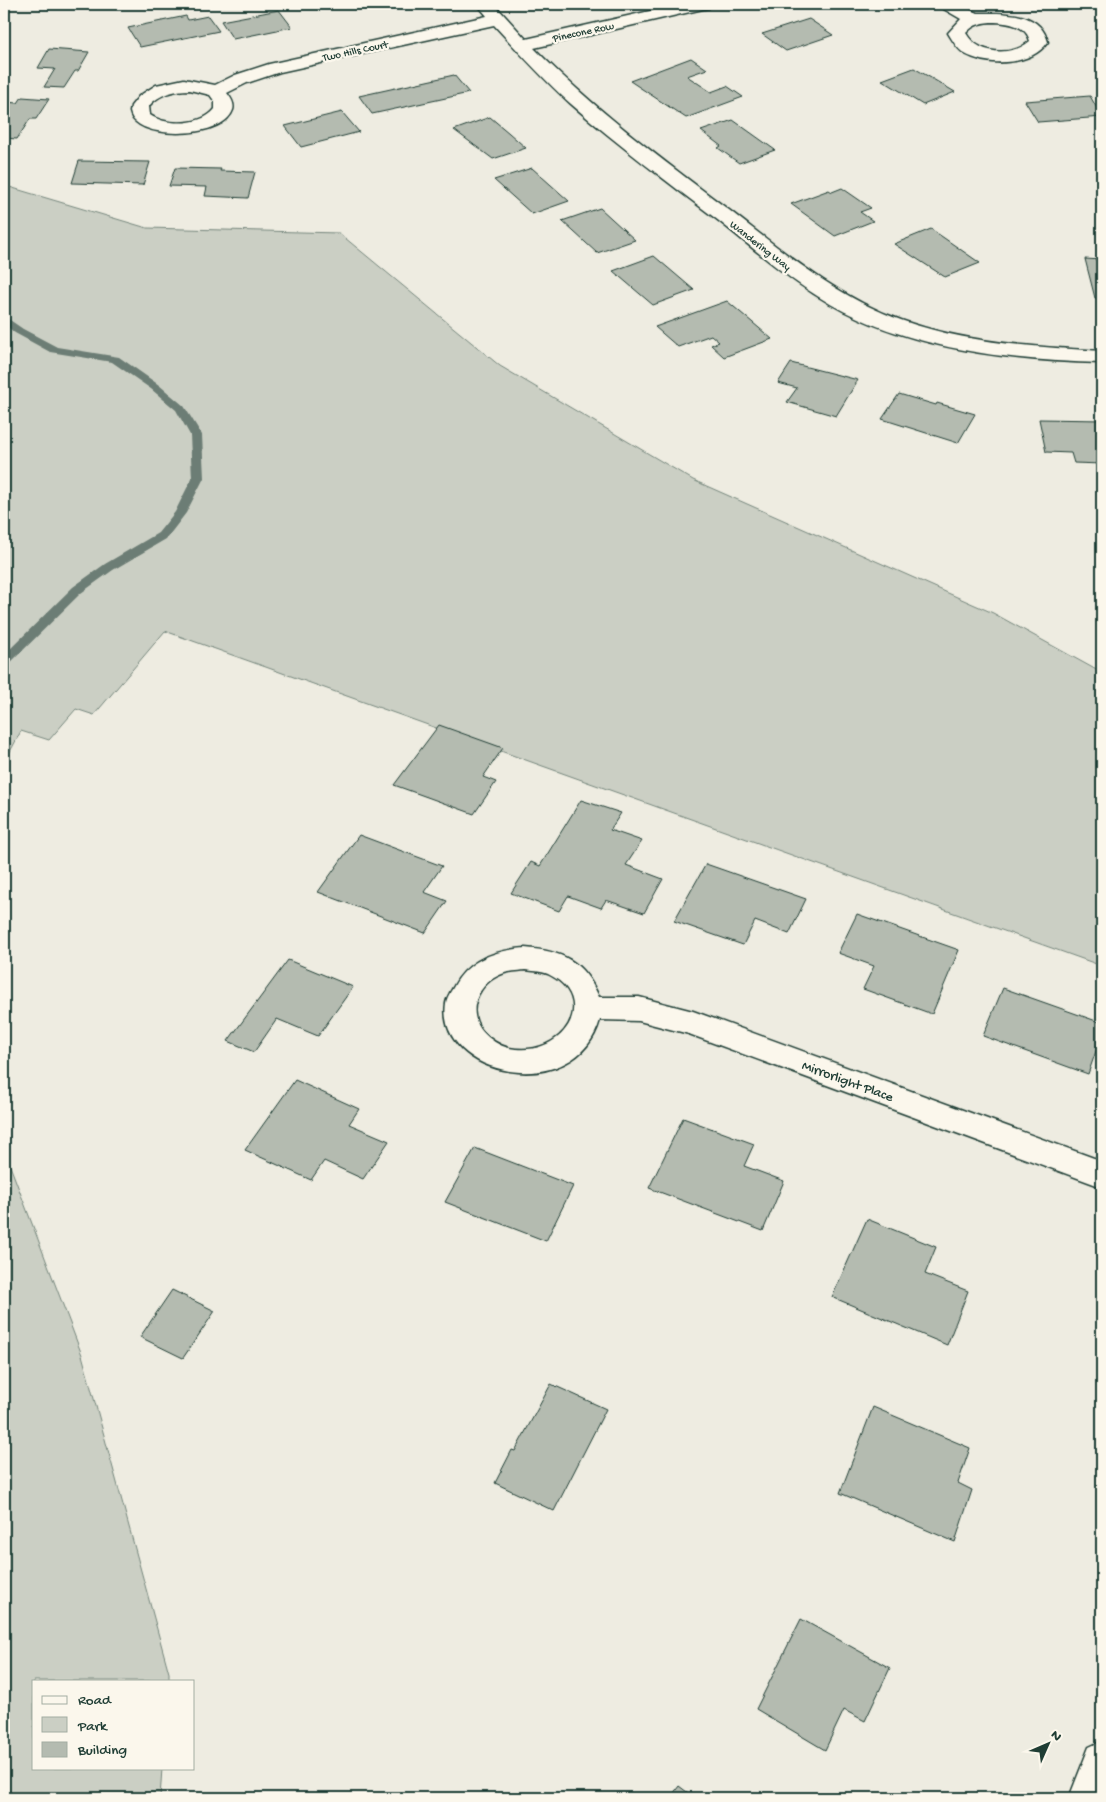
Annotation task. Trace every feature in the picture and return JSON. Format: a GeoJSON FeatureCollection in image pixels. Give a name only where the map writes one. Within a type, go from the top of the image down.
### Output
{"type":"FeatureCollection","features":[{"type":"Feature","properties":{"kind":"street","name":"Wandering Way"},"geometry":{"type":"LineString","coordinates":[[485,4],[522,45],[575,98],[803,278],[836,299],[867,314],[910,330],[959,342],[1003,350],[1102,357]]}},
{"type":"Feature","properties":{"kind":"street","name":"Pinecone Row"},"geometry":{"type":"LineString","coordinates":[[522,45],[703,4]]}},
{"type":"Feature","properties":{"kind":"street"},"geometry":{"type":"LineString","coordinates":[[948,4],[959,8],[976,19]]}},
{"type":"Feature","properties":{"kind":"street","name":"Two Hills Court"},"geometry":{"type":"LineString","coordinates":[[216,91],[241,79],[275,68],[498,19]]}},
{"type":"Feature","properties":{"kind":"street"},"geometry":{"type":"LineString","coordinates":[[525,959],[550,964],[573,976],[584,992],[588,1008],[585,1027],[571,1046],[543,1060],[520,1062],[498,1058],[482,1050],[465,1033],[460,1018],[460,1002],[466,987],[485,969],[506,961],[525,959]]}},
{"type":"Feature","properties":{"kind":"street","name":"Mirrorlight Place"},"geometry":{"type":"LineString","coordinates":[[588,1008],[639,1009],[693,1023],[1102,1174]]}},
{"type":"Feature","properties":{"kind":"street"},"geometry":{"type":"LineString","coordinates":[[1088,1798],[1102,1760]]}},
{"type":"Feature","properties":{"kind":"green space"},"geometry":{"type":"Polygon","coordinates":[[[4,183],[6,186],[147,228],[339,233],[500,366],[693,480],[993,613],[1102,673],[1102,966],[165,631],[94,715],[76,709],[49,740],[21,731],[4,763],[4,183]]]}},
{"type":"Feature","properties":{"kind":"green space"},"geometry":{"type":"Polygon","coordinates":[[[4,1150],[82,1355],[169,1673],[169,1680],[32,1680],[32,1770],[162,1770],[160,1798],[4,1798],[4,1150]]]}},
{"type":"Feature","properties":{"kind":"building"},"geometry":{"type":"Polygon","coordinates":[[[1078,4],[1102,4],[1102,11],[1078,4]]]}},
{"type":"Feature","properties":{"kind":"building"},"geometry":{"type":"Polygon","coordinates":[[[279,10],[292,27],[233,39],[221,21],[279,10]]]}},
{"type":"Feature","properties":{"kind":"building"},"geometry":{"type":"Polygon","coordinates":[[[186,16],[188,20],[208,16],[219,31],[140,47],[128,28],[186,16]]]}},
{"type":"Feature","properties":{"kind":"building"},"geometry":{"type":"Polygon","coordinates":[[[809,19],[833,35],[786,51],[762,34],[809,19]]]}},
{"type":"Feature","properties":{"kind":"building"},"geometry":{"type":"Polygon","coordinates":[[[49,49],[89,52],[78,71],[75,71],[64,88],[44,87],[55,69],[38,68],[49,49]]]}},
{"type":"Feature","properties":{"kind":"building"},"geometry":{"type":"Polygon","coordinates":[[[691,58],[707,69],[687,76],[711,92],[727,86],[743,97],[686,118],[630,81],[691,58]]]}},
{"type":"Feature","properties":{"kind":"building"},"geometry":{"type":"Polygon","coordinates":[[[914,68],[955,92],[923,105],[882,80],[914,68]]]}},
{"type":"Feature","properties":{"kind":"building"},"geometry":{"type":"Polygon","coordinates":[[[454,75],[469,93],[372,114],[359,96],[454,75]]]}},
{"type":"Feature","properties":{"kind":"building"},"geometry":{"type":"Polygon","coordinates":[[[1090,96],[1102,117],[1038,122],[1025,101],[1090,96]]]}},
{"type":"Feature","properties":{"kind":"building"},"geometry":{"type":"Polygon","coordinates":[[[22,97],[49,99],[36,119],[30,119],[17,139],[4,138],[4,102],[18,103],[22,97]]]}},
{"type":"Feature","properties":{"kind":"building"},"geometry":{"type":"Polygon","coordinates":[[[342,112],[359,132],[301,147],[285,126],[342,112]]]}},
{"type":"Feature","properties":{"kind":"building"},"geometry":{"type":"Polygon","coordinates":[[[490,117],[526,148],[493,159],[454,130],[490,117]]]}},
{"type":"Feature","properties":{"kind":"building"},"geometry":{"type":"Polygon","coordinates":[[[733,120],[775,150],[739,163],[718,148],[721,146],[701,131],[733,120]]]}},
{"type":"Feature","properties":{"kind":"building"},"geometry":{"type":"Polygon","coordinates":[[[79,161],[150,162],[143,185],[72,183],[79,161]]]}},
{"type":"Feature","properties":{"kind":"building"},"geometry":{"type":"Polygon","coordinates":[[[175,168],[255,172],[248,198],[205,196],[207,187],[169,186],[175,168]]]}},
{"type":"Feature","properties":{"kind":"building"},"geometry":{"type":"Polygon","coordinates":[[[532,168],[569,201],[532,214],[494,180],[532,168]]]}},
{"type":"Feature","properties":{"kind":"building"},"geometry":{"type":"Polygon","coordinates":[[[842,188],[871,208],[860,212],[873,221],[835,236],[791,204],[829,190],[832,192],[842,188]]]}},
{"type":"Feature","properties":{"kind":"building"},"geometry":{"type":"Polygon","coordinates":[[[600,208],[635,240],[597,253],[562,221],[600,208]]]}},
{"type":"Feature","properties":{"kind":"building"},"geometry":{"type":"Polygon","coordinates":[[[931,229],[980,263],[945,277],[894,244],[931,229]]]}},
{"type":"Feature","properties":{"kind":"building"},"geometry":{"type":"Polygon","coordinates":[[[654,256],[694,290],[653,305],[613,271],[654,256]]]}},
{"type":"Feature","properties":{"kind":"building"},"geometry":{"type":"Polygon","coordinates":[[[1085,259],[1102,260],[1102,298],[1095,298],[1085,259]]]}},
{"type":"Feature","properties":{"kind":"building"},"geometry":{"type":"Polygon","coordinates":[[[727,301],[772,339],[724,357],[711,345],[719,342],[711,335],[678,347],[655,327],[727,301]]]}},
{"type":"Feature","properties":{"kind":"building"},"geometry":{"type":"Polygon","coordinates":[[[791,363],[858,380],[836,416],[787,402],[797,388],[778,383],[791,363]]]}},
{"type":"Feature","properties":{"kind":"building"},"geometry":{"type":"Polygon","coordinates":[[[899,394],[975,414],[958,443],[882,419],[899,394]]]}},
{"type":"Feature","properties":{"kind":"building"},"geometry":{"type":"Polygon","coordinates":[[[1039,419],[1102,420],[1102,464],[1074,463],[1071,453],[1046,452],[1039,419]]]}},
{"type":"Feature","properties":{"kind":"building"},"geometry":{"type":"Polygon","coordinates":[[[439,725],[503,748],[483,777],[496,782],[474,814],[394,785],[439,725]]]}},
{"type":"Feature","properties":{"kind":"building"},"geometry":{"type":"Polygon","coordinates":[[[581,800],[621,813],[610,830],[642,841],[626,865],[663,879],[644,913],[606,900],[601,908],[568,896],[559,911],[511,893],[531,862],[540,866],[581,800]]]}},
{"type":"Feature","properties":{"kind":"building"},"geometry":{"type":"Polygon","coordinates":[[[359,835],[442,866],[424,892],[447,901],[425,933],[318,892],[359,835]]]}},
{"type":"Feature","properties":{"kind":"building"},"geometry":{"type":"Polygon","coordinates":[[[706,864],[806,899],[789,934],[755,921],[743,945],[674,921],[706,864]]]}},
{"type":"Feature","properties":{"kind":"building"},"geometry":{"type":"Polygon","coordinates":[[[857,914],[959,950],[932,1014],[863,989],[874,966],[838,953],[857,914]]]}},
{"type":"Feature","properties":{"kind":"building"},"geometry":{"type":"Polygon","coordinates":[[[288,960],[353,987],[318,1036],[277,1019],[254,1052],[228,1041],[288,960]]]}},
{"type":"Feature","properties":{"kind":"building"},"geometry":{"type":"Polygon","coordinates":[[[1003,988],[1102,1023],[1102,1034],[1088,1074],[983,1036],[1003,988]]]}},
{"type":"Feature","properties":{"kind":"building"},"geometry":{"type":"Polygon","coordinates":[[[295,1080],[359,1109],[349,1124],[389,1141],[363,1179],[324,1161],[311,1180],[245,1150],[295,1080]]]}},
{"type":"Feature","properties":{"kind":"building"},"geometry":{"type":"Polygon","coordinates":[[[683,1118],[754,1144],[744,1166],[784,1181],[763,1231],[649,1188],[683,1118]]]}},
{"type":"Feature","properties":{"kind":"building"},"geometry":{"type":"Polygon","coordinates":[[[475,1148],[573,1186],[546,1241],[445,1202],[475,1148]]]}},
{"type":"Feature","properties":{"kind":"building"},"geometry":{"type":"Polygon","coordinates":[[[867,1219],[936,1247],[925,1274],[968,1291],[947,1345],[832,1297],[867,1219]]]}},
{"type":"Feature","properties":{"kind":"building"},"geometry":{"type":"Polygon","coordinates":[[[172,1290],[215,1311],[183,1358],[140,1337],[172,1290]]]}},
{"type":"Feature","properties":{"kind":"building"},"geometry":{"type":"Polygon","coordinates":[[[551,1384],[606,1409],[554,1511],[495,1483],[512,1450],[515,1451],[551,1384]]]}},
{"type":"Feature","properties":{"kind":"building"},"geometry":{"type":"Polygon","coordinates":[[[873,1407],[970,1448],[958,1483],[972,1490],[955,1542],[840,1493],[873,1407]]]}},
{"type":"Feature","properties":{"kind":"building"},"geometry":{"type":"Polygon","coordinates":[[[801,1619],[890,1668],[865,1721],[844,1710],[825,1750],[756,1709],[801,1619]]]}},
{"type":"Feature","properties":{"kind":"building"},"geometry":{"type":"Polygon","coordinates":[[[679,1786],[695,1798],[670,1798],[679,1786]]]}},
{"type":"Feature","properties":{"kind":"waterway"},"geometry":{"type":"LineString","coordinates":[[4,319],[19,331],[54,350],[115,359],[155,387],[180,408],[196,435],[198,478],[180,513],[162,536],[109,567],[77,590],[4,662]]}}]}
